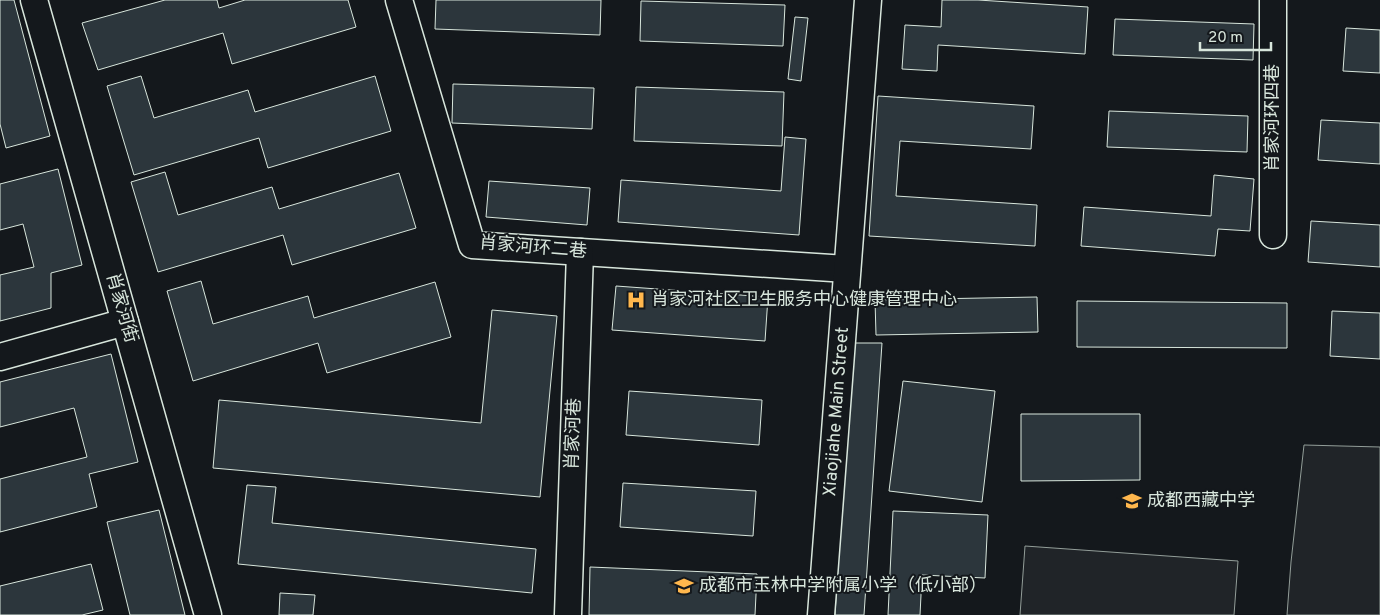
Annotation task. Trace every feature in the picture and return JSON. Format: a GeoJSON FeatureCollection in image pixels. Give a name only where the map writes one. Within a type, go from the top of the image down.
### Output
{"type":"FeatureCollection","features":[{"type":"Feature","properties":{"kind":"street","name":"肖家河街"},"geometry":{"type":"LineString","coordinates":[[34,0],[208,615]]}},
{"type":"Feature","properties":{"kind":"street","name":"肖家河环二巷"},"geometry":{"type":"LineString","coordinates":[[400,0],[472,246],[847,269]]}},
{"type":"Feature","properties":{"kind":"street","name":"Xiaojiahe Main Street"},"geometry":{"type":"LineString","coordinates":[[821,615],[868,0]]}},
{"type":"Feature","properties":{"kind":"street","name":"肖家河环四巷"},"geometry":{"type":"LineString","coordinates":[[1273,0],[1273,235]]}},
{"type":"Feature","properties":{"kind":"street","name":"肖家河巷"},"geometry":{"type":"LineString","coordinates":[[568,615],[580,252]]}},
{"type":"Feature","properties":{"kind":"street"},"geometry":{"type":"LineString","coordinates":[[0,358],[125,322]]}},
{"type":"Feature","properties":{"kind":"shaded area"},"geometry":{"type":"Polygon","coordinates":[[[1304,445],[1380,447],[1380,615],[1287,615],[1304,445]]]}},
{"type":"Feature","properties":{"kind":"shaded area"},"geometry":{"type":"Polygon","coordinates":[[[1025,546],[1238,561],[1234,615],[1020,615],[1025,546]]]}},
{"type":"Feature","properties":{"kind":"building"},"geometry":{"type":"Polygon","coordinates":[[[0,0],[14,0],[50,136],[6,148],[0,124],[0,0]]]}},
{"type":"Feature","properties":{"kind":"building"},"geometry":{"type":"Polygon","coordinates":[[[165,0],[217,0],[219,8],[245,0],[348,0],[356,27],[232,64],[223,33],[98,70],[82,23],[165,0]]]}},
{"type":"Feature","properties":{"kind":"building"},"geometry":{"type":"Polygon","coordinates":[[[436,0],[601,0],[600,35],[435,29],[436,0]]]}},
{"type":"Feature","properties":{"kind":"building"},"geometry":{"type":"Polygon","coordinates":[[[942,0],[978,0],[1088,7],[1085,54],[938,45],[937,71],[902,69],[905,25],[941,27],[942,0]]]}},
{"type":"Feature","properties":{"kind":"building"},"geometry":{"type":"Polygon","coordinates":[[[641,1],[785,5],[783,46],[640,41],[641,1]]]}},
{"type":"Feature","properties":{"kind":"building"},"geometry":{"type":"Polygon","coordinates":[[[795,17],[808,18],[801,81],[788,79],[795,17]]]}},
{"type":"Feature","properties":{"kind":"building"},"geometry":{"type":"Polygon","coordinates":[[[1115,19],[1254,24],[1253,60],[1113,55],[1115,19]]]}},
{"type":"Feature","properties":{"kind":"building"},"geometry":{"type":"Polygon","coordinates":[[[1346,28],[1380,30],[1380,73],[1343,71],[1346,28]]]}},
{"type":"Feature","properties":{"kind":"building"},"geometry":{"type":"Polygon","coordinates":[[[141,76],[154,118],[248,90],[255,112],[375,76],[391,131],[268,168],[259,138],[134,175],[107,86],[141,76]]]}},
{"type":"Feature","properties":{"kind":"building"},"geometry":{"type":"Polygon","coordinates":[[[453,84],[594,88],[592,129],[452,123],[453,84]]]}},
{"type":"Feature","properties":{"kind":"building"},"geometry":{"type":"Polygon","coordinates":[[[636,87],[784,92],[782,146],[634,141],[636,87]]]}},
{"type":"Feature","properties":{"kind":"building"},"geometry":{"type":"Polygon","coordinates":[[[878,96],[1034,106],[1031,149],[900,141],[896,196],[1037,205],[1035,246],[869,236],[878,96]]]}},
{"type":"Feature","properties":{"kind":"building"},"geometry":{"type":"Polygon","coordinates":[[[1109,111],[1248,116],[1247,152],[1107,147],[1109,111]]]}},
{"type":"Feature","properties":{"kind":"building"},"geometry":{"type":"Polygon","coordinates":[[[1321,120],[1380,123],[1380,164],[1318,160],[1321,120]]]}},
{"type":"Feature","properties":{"kind":"building"},"geometry":{"type":"Polygon","coordinates":[[[785,137],[806,139],[799,235],[618,222],[621,180],[781,191],[785,137]]]}},
{"type":"Feature","properties":{"kind":"building"},"geometry":{"type":"Polygon","coordinates":[[[58,169],[82,265],[51,273],[51,308],[0,321],[0,275],[34,267],[23,224],[0,230],[0,184],[58,169]]]}},
{"type":"Feature","properties":{"kind":"building"},"geometry":{"type":"Polygon","coordinates":[[[165,172],[178,215],[272,187],[279,209],[399,173],[416,228],[292,265],[283,235],[158,272],[131,182],[165,172]]]}},
{"type":"Feature","properties":{"kind":"building"},"geometry":{"type":"Polygon","coordinates":[[[1214,175],[1254,179],[1250,231],[1218,229],[1215,256],[1081,246],[1084,207],[1211,216],[1214,175]]]}},
{"type":"Feature","properties":{"kind":"building"},"geometry":{"type":"Polygon","coordinates":[[[489,181],[590,188],[587,225],[486,217],[489,181]]]}},
{"type":"Feature","properties":{"kind":"building"},"geometry":{"type":"Polygon","coordinates":[[[1311,221],[1380,225],[1380,267],[1308,262],[1311,221]]]}},
{"type":"Feature","properties":{"kind":"building"},"geometry":{"type":"Polygon","coordinates":[[[201,281],[213,324],[308,296],[314,318],[435,282],[451,337],[327,373],[318,343],[193,381],[167,291],[201,281]]]}},
{"type":"Feature","properties":{"kind":"building"},"geometry":{"type":"Polygon","coordinates":[[[616,286],[768,297],[765,341],[612,330],[616,286]]]}},
{"type":"Feature","properties":{"kind":"building"},"geometry":{"type":"Polygon","coordinates":[[[1037,297],[1038,332],[876,335],[875,300],[1037,297]]]}},
{"type":"Feature","properties":{"kind":"building"},"geometry":{"type":"Polygon","coordinates":[[[1077,301],[1287,303],[1287,348],[1077,347],[1077,301]]]}},
{"type":"Feature","properties":{"kind":"building"},"geometry":{"type":"Polygon","coordinates":[[[492,310],[557,316],[540,497],[213,468],[219,400],[481,423],[492,310]]]}},
{"type":"Feature","properties":{"kind":"building"},"geometry":{"type":"Polygon","coordinates":[[[1332,311],[1380,313],[1380,359],[1330,356],[1332,311]]]}},
{"type":"Feature","properties":{"kind":"building"},"geometry":{"type":"Polygon","coordinates":[[[851,343],[882,343],[864,615],[835,615],[851,343]]]}},
{"type":"Feature","properties":{"kind":"building"},"geometry":{"type":"Polygon","coordinates":[[[111,354],[138,462],[89,474],[97,507],[0,532],[0,479],[87,457],[74,408],[0,427],[0,382],[111,354]]]}},
{"type":"Feature","properties":{"kind":"building"},"geometry":{"type":"Polygon","coordinates":[[[903,381],[995,391],[982,502],[889,491],[903,381]]]}},
{"type":"Feature","properties":{"kind":"building"},"geometry":{"type":"Polygon","coordinates":[[[629,391],[762,400],[759,445],[626,435],[629,391]]]}},
{"type":"Feature","properties":{"kind":"building"},"geometry":{"type":"Polygon","coordinates":[[[1021,414],[1140,414],[1140,480],[1021,481],[1021,414]]]}},
{"type":"Feature","properties":{"kind":"building"},"geometry":{"type":"Polygon","coordinates":[[[623,483],[756,491],[753,536],[620,527],[623,483]]]}},
{"type":"Feature","properties":{"kind":"building"},"geometry":{"type":"Polygon","coordinates":[[[247,485],[276,487],[272,523],[536,549],[532,593],[238,564],[247,485]]]}},
{"type":"Feature","properties":{"kind":"building"},"geometry":{"type":"Polygon","coordinates":[[[159,510],[185,615],[130,615],[107,522],[159,510]]]}},
{"type":"Feature","properties":{"kind":"building"},"geometry":{"type":"Polygon","coordinates":[[[893,511],[988,515],[985,578],[922,575],[920,615],[888,615],[893,511]]]}},
{"type":"Feature","properties":{"kind":"building"},"geometry":{"type":"Polygon","coordinates":[[[91,564],[103,610],[82,615],[0,615],[0,586],[91,564]]]}},
{"type":"Feature","properties":{"kind":"building"},"geometry":{"type":"Polygon","coordinates":[[[590,567],[757,574],[755,615],[589,615],[590,567]]]}},
{"type":"Feature","properties":{"kind":"building"},"geometry":{"type":"Polygon","coordinates":[[[280,593],[315,595],[313,615],[279,615],[280,593]]]}},
{"type":"Feature","properties":{"kind":"place","name":"肖家河社区卫生服务中心健康管理中心"},"geometry":{"type":"Point","coordinates":[636,300]}},
{"type":"Feature","properties":{"kind":"place","name":"成都西藏中学"},"geometry":{"type":"Point","coordinates":[1132,501]}},
{"type":"Feature","properties":{"kind":"place","name":"成都市玉林中学附属小学（低小部）"},"geometry":{"type":"Point","coordinates":[684,586]}}]}
